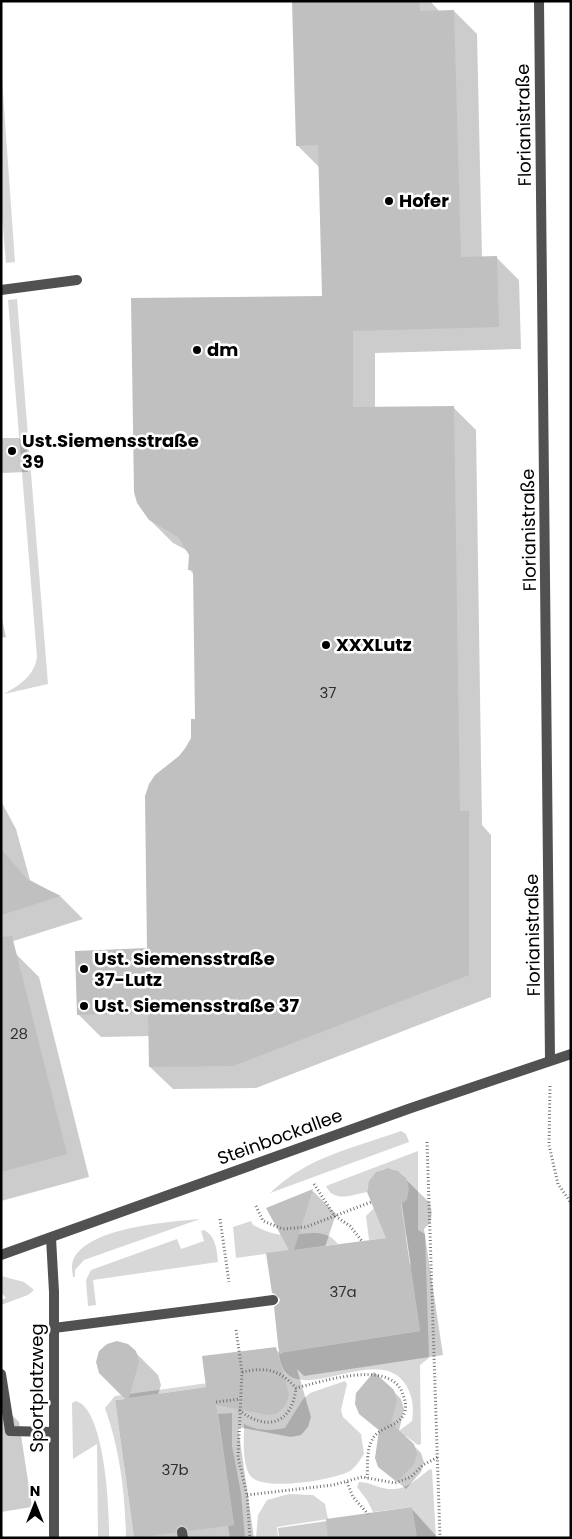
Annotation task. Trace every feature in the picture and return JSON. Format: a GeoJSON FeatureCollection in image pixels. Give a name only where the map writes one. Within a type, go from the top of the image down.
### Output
{"type":"FeatureCollection","features":[{"type":"Feature","properties":{"kind":"street","name":"Florianistraße"},"geometry":{"type":"LineString","coordinates":[[538,1],[550,1059]]}},
{"type":"Feature","properties":{"kind":"street"},"geometry":{"type":"LineString","coordinates":[[1,290],[77,280]]}},
{"type":"Feature","properties":{"kind":"street","name":"Steinbockallee"},"geometry":{"type":"LineString","coordinates":[[1,1255],[550,1059],[571,1054]]}},
{"type":"Feature","properties":{"kind":"street","name":"Sportplatzweg"},"geometry":{"type":"LineString","coordinates":[[51,1238],[54,1328],[54,1538]]}},
{"type":"Feature","properties":{"kind":"street"},"geometry":{"type":"LineString","coordinates":[[54,1328],[273,1300]]}},
{"type":"Feature","properties":{"kind":"street"},"geometry":{"type":"LineString","coordinates":[[1,1374],[10,1431],[53,1432]]}},
{"type":"Feature","properties":{"kind":"path"},"geometry":{"type":"LineString","coordinates":[[550,1059],[549,1145],[558,1184],[571,1203]]}},
{"type":"Feature","properties":{"kind":"path"},"geometry":{"type":"LineString","coordinates":[[427,1142],[440,1538]]}},
{"type":"Feature","properties":{"kind":"path"},"geometry":{"type":"LineString","coordinates":[[314,1184],[334,1215],[350,1226],[362,1241]]}},
{"type":"Feature","properties":{"kind":"path"},"geometry":{"type":"LineString","coordinates":[[256,1206],[263,1221],[283,1229],[306,1227],[371,1202]]}},
{"type":"Feature","properties":{"kind":"path"},"geometry":{"type":"LineString","coordinates":[[220,1219],[242,1372],[238,1457],[247,1495],[250,1538]]}},
{"type":"Feature","properties":{"kind":"path"},"geometry":{"type":"LineString","coordinates":[[242,1372],[260,1368],[272,1369],[280,1373],[296,1388]]}},
{"type":"Feature","properties":{"kind":"path"},"geometry":{"type":"LineString","coordinates":[[296,1388],[360,1374],[379,1374],[398,1385],[406,1404],[404,1415],[380,1431],[372,1440],[367,1478]]}},
{"type":"Feature","properties":{"kind":"path"},"geometry":{"type":"LineString","coordinates":[[239,1410],[250,1419],[265,1423],[284,1418],[294,1403],[296,1388]]}},
{"type":"Feature","properties":{"kind":"path"},"geometry":{"type":"LineString","coordinates":[[216,1402],[240,1399]]}},
{"type":"Feature","properties":{"kind":"path"},"geometry":{"type":"LineString","coordinates":[[247,1495],[333,1486],[367,1478],[396,1483],[411,1477],[423,1465],[438,1457]]}},
{"type":"Feature","properties":{"kind":"path"},"geometry":{"type":"LineString","coordinates":[[347,1482],[354,1497],[368,1514]]}},
{"type":"Feature","properties":{"kind":"shaded area"},"geometry":{"type":"Polygon","coordinates":[[[1,65],[15,262],[6,263],[1,204],[1,65]]]}},
{"type":"Feature","properties":{"kind":"shaded area"},"geometry":{"type":"Polygon","coordinates":[[[17,299],[48,684],[4,694],[21,683],[29,675],[33,670],[37,657],[8,300],[17,299]]]}},
{"type":"Feature","properties":{"kind":"shaded area"},"geometry":{"type":"Polygon","coordinates":[[[401,1131],[406,1134],[409,1142],[270,1193],[285,1180],[315,1162],[401,1131]]]}},
{"type":"Feature","properties":{"kind":"shaded area"},"geometry":{"type":"Polygon","coordinates":[[[418,1151],[418,1230],[425,1234],[429,1358],[420,1365],[421,1444],[418,1445],[406,1436],[395,1434],[412,1421],[413,1412],[412,1398],[408,1389],[396,1375],[384,1370],[369,1369],[309,1380],[297,1379],[286,1372],[280,1361],[279,1353],[420,1331],[406,1236],[369,1240],[366,1216],[374,1208],[399,1207],[407,1196],[408,1185],[404,1177],[397,1171],[388,1169],[379,1171],[372,1178],[367,1192],[350,1196],[334,1195],[326,1186],[418,1151]]]}},
{"type":"Feature","properties":{"kind":"shaded area"},"geometry":{"type":"Polygon","coordinates":[[[200,1219],[84,1260],[75,1270],[75,1277],[73,1277],[72,1265],[74,1258],[83,1248],[96,1239],[151,1224],[200,1219]]]}},
{"type":"Feature","properties":{"kind":"shaded area"},"geometry":{"type":"Polygon","coordinates":[[[251,1221],[253,1225],[275,1234],[320,1234],[332,1238],[338,1244],[236,1258],[233,1227],[251,1221]]]}},
{"type":"Feature","properties":{"kind":"shaded area"},"geometry":{"type":"Polygon","coordinates":[[[204,1230],[213,1240],[218,1262],[93,1280],[96,1305],[88,1306],[86,1280],[91,1270],[177,1239],[181,1249],[204,1241],[201,1231],[204,1230]]]}},
{"type":"Feature","properties":{"kind":"shaded area"},"geometry":{"type":"Polygon","coordinates":[[[1,1276],[24,1282],[34,1290],[28,1295],[1,1305],[1,1300],[6,1298],[1,1292],[1,1276]]]}},
{"type":"Feature","properties":{"kind":"shaded area"},"geometry":{"type":"Polygon","coordinates":[[[222,1381],[213,1386],[115,1400],[134,1538],[126,1538],[121,1472],[105,1408],[115,1396],[222,1381]]]}},
{"type":"Feature","properties":{"kind":"shaded area"},"geometry":{"type":"Polygon","coordinates":[[[345,1381],[347,1384],[341,1410],[343,1417],[361,1434],[364,1454],[354,1468],[329,1478],[281,1484],[256,1480],[249,1474],[244,1456],[244,1424],[264,1430],[285,1428],[303,1399],[310,1393],[345,1381]]]}},
{"type":"Feature","properties":{"kind":"shaded area"},"geometry":{"type":"Polygon","coordinates":[[[76,1401],[86,1408],[94,1422],[99,1441],[107,1486],[109,1538],[98,1538],[97,1444],[73,1459],[72,1403],[76,1401]]]}},
{"type":"Feature","properties":{"kind":"shaded area"},"geometry":{"type":"Polygon","coordinates":[[[232,1413],[232,1446],[241,1493],[245,1538],[230,1538],[228,1526],[234,1525],[218,1414],[232,1413]]]}},
{"type":"Feature","properties":{"kind":"shaded area"},"geometry":{"type":"Polygon","coordinates":[[[430,1469],[432,1470],[436,1538],[417,1538],[412,1507],[373,1512],[357,1487],[359,1482],[383,1488],[397,1489],[414,1482],[430,1469]]]}},
{"type":"Feature","properties":{"kind":"shaded area"},"geometry":{"type":"Polygon","coordinates":[[[289,1494],[313,1495],[325,1504],[328,1519],[277,1527],[278,1538],[256,1538],[258,1515],[267,1500],[289,1494]]]}},
{"type":"Feature","properties":{"kind":"building","name":"XXXLutz"},"geometry":{"type":"Polygon","coordinates":[[[292,1],[419,1],[420,11],[454,10],[461,257],[497,256],[499,327],[353,331],[353,407],[454,406],[460,811],[469,811],[469,975],[233,1066],[149,1067],[148,1013],[77,1015],[75,951],[147,948],[145,796],[149,784],[155,775],[179,756],[186,747],[191,738],[191,719],[195,719],[193,570],[188,570],[189,555],[178,537],[149,520],[137,503],[134,492],[131,298],[322,296],[318,145],[296,146],[292,1]]]}},
{"type":"Feature","properties":{"kind":"building"},"geometry":{"type":"Polygon","coordinates":[[[1,849],[28,880],[61,896],[1,915],[1,849]]]}},
{"type":"Feature","properties":{"kind":"building"},"geometry":{"type":"Polygon","coordinates":[[[12,936],[67,1154],[1,1172],[1,937],[12,936]]]}},
{"type":"Feature","properties":{"kind":"building"},"geometry":{"type":"Polygon","coordinates":[[[388,1168],[398,1171],[406,1178],[409,1189],[407,1199],[401,1205],[420,1331],[279,1353],[274,1307],[279,1303],[280,1299],[276,1294],[272,1293],[266,1253],[289,1250],[266,1208],[313,1189],[294,1250],[386,1238],[367,1192],[369,1181],[376,1172],[388,1168]]]}},
{"type":"Feature","properties":{"kind":"building"},"geometry":{"type":"Polygon","coordinates":[[[117,1341],[128,1344],[136,1351],[139,1362],[129,1398],[206,1387],[202,1356],[276,1347],[289,1394],[286,1404],[278,1413],[268,1415],[216,1405],[234,1525],[189,1531],[187,1527],[181,1525],[177,1527],[175,1533],[134,1538],[115,1400],[125,1399],[99,1373],[96,1362],[99,1351],[107,1344],[117,1341]]]}},
{"type":"Feature","properties":{"kind":"building"},"geometry":{"type":"Polygon","coordinates":[[[374,1372],[394,1390],[397,1401],[391,1423],[414,1444],[417,1454],[414,1464],[397,1482],[378,1467],[375,1458],[379,1430],[359,1414],[355,1404],[356,1393],[374,1372]]]}},
{"type":"Feature","properties":{"kind":"building"},"geometry":{"type":"Polygon","coordinates":[[[412,1507],[417,1538],[328,1538],[326,1519],[412,1507]]]}},
{"type":"Feature","properties":{"kind":"place","name":"Hofer"},"geometry":{"type":"Point","coordinates":[389,201]}},
{"type":"Feature","properties":{"kind":"place","name":"dm"},"geometry":{"type":"Point","coordinates":[197,350]}},
{"type":"Feature","properties":{"kind":"place","name":"Ust.Siemensstraße 39"},"geometry":{"type":"Point","coordinates":[12,451]}},
{"type":"Feature","properties":{"kind":"place","name":"XXXLutz"},"geometry":{"type":"Point","coordinates":[326,645]}},
{"type":"Feature","properties":{"kind":"place","name":"Ust. Siemensstraße 37-Lutz"},"geometry":{"type":"Point","coordinates":[84,969]}},
{"type":"Feature","properties":{"kind":"place","name":"Ust. Siemensstraße 37"},"geometry":{"type":"Point","coordinates":[84,1006]}}]}
